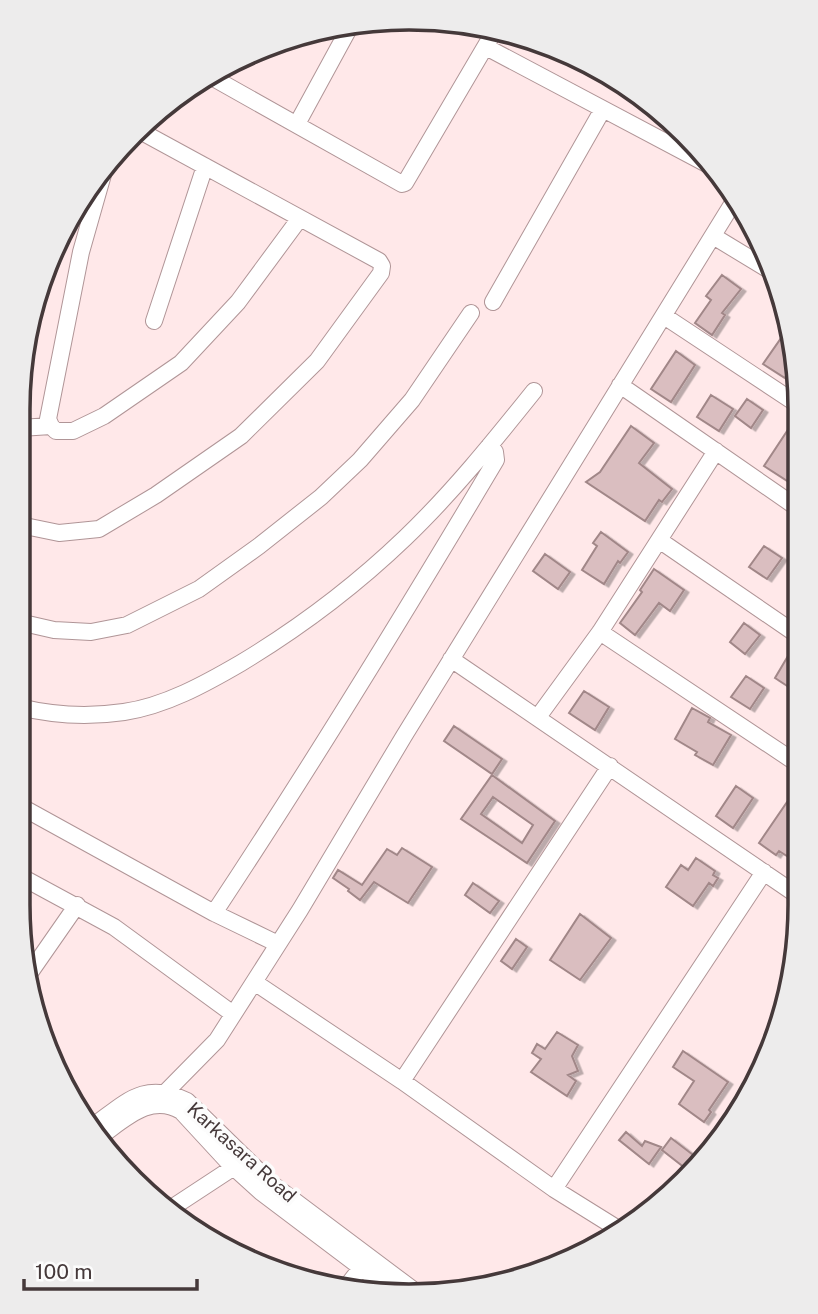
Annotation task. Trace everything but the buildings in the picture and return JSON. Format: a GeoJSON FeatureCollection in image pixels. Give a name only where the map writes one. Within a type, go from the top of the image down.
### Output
{"type":"FeatureCollection","features":[{"type":"Feature","properties":{"kind":"street"},"geometry":{"type":"LineString","coordinates":[[297,124],[345,35]]}},
{"type":"Feature","properties":{"kind":"street"},"geometry":{"type":"LineString","coordinates":[[219,81],[402,184],[490,39]]}},
{"type":"Feature","properties":{"kind":"street"},"geometry":{"type":"LineString","coordinates":[[486,47],[603,109],[675,139]]}},
{"type":"Feature","properties":{"kind":"street"},"geometry":{"type":"LineString","coordinates":[[494,302],[603,109]]}},
{"type":"Feature","properties":{"kind":"street"},"geometry":{"type":"LineString","coordinates":[[30,527],[59,533],[99,529],[156,495],[241,436],[317,361],[381,273],[382,266],[379,261],[147,135]]}},
{"type":"Feature","properties":{"kind":"street"},"geometry":{"type":"LineString","coordinates":[[154,321],[205,166]]}},
{"type":"Feature","properties":{"kind":"street"},"geometry":{"type":"LineString","coordinates":[[98,192],[81,252],[48,419],[56,431],[74,431],[104,416],[168,373],[238,302],[300,218]]}},
{"type":"Feature","properties":{"kind":"street"},"geometry":{"type":"LineString","coordinates":[[106,1133],[160,1098],[218,1040],[730,208]]}},
{"type":"Feature","properties":{"kind":"street"},"geometry":{"type":"LineString","coordinates":[[713,236],[759,265]]}},
{"type":"Feature","properties":{"kind":"street"},"geometry":{"type":"LineString","coordinates":[[30,625],[54,630],[91,632],[127,625],[199,589],[321,497],[360,460],[412,400],[471,313]]}},
{"type":"Feature","properties":{"kind":"street"},"geometry":{"type":"LineString","coordinates":[[664,316],[788,398]]}},
{"type":"Feature","properties":{"kind":"street"},"geometry":{"type":"LineString","coordinates":[[620,385],[788,501]]}},
{"type":"Feature","properties":{"kind":"street"},"geometry":{"type":"LineString","coordinates":[[30,708],[83,715],[125,712],[156,704],[218,676],[271,645],[336,596],[405,538],[490,445],[534,391]]}},
{"type":"Feature","properties":{"kind":"street"},"geometry":{"type":"LineString","coordinates":[[30,427],[51,426]]}},
{"type":"Feature","properties":{"kind":"street"},"geometry":{"type":"LineString","coordinates":[[214,913],[394,632],[496,460],[490,445]]}},
{"type":"Feature","properties":{"kind":"street"},"geometry":{"type":"LineString","coordinates":[[538,718],[600,632],[716,451]]}},
{"type":"Feature","properties":{"kind":"street"},"geometry":{"type":"LineString","coordinates":[[659,540],[788,628]]}},
{"type":"Feature","properties":{"kind":"street"},"geometry":{"type":"LineString","coordinates":[[600,632],[788,757]]}},
{"type":"Feature","properties":{"kind":"street"},"geometry":{"type":"LineString","coordinates":[[451,659],[788,889]]}},
{"type":"Feature","properties":{"kind":"street"},"geometry":{"type":"LineString","coordinates":[[402,1081],[610,766]]}},
{"type":"Feature","properties":{"kind":"street"},"geometry":{"type":"LineString","coordinates":[[30,812],[214,913],[278,944]]}},
{"type":"Feature","properties":{"kind":"street"},"geometry":{"type":"LineString","coordinates":[[554,1189],[764,872]]}},
{"type":"Feature","properties":{"kind":"street"},"geometry":{"type":"LineString","coordinates":[[30,881],[114,927],[233,1014]]}},
{"type":"Feature","properties":{"kind":"street"},"geometry":{"type":"LineString","coordinates":[[35,966],[76,905]]}},
{"type":"Feature","properties":{"kind":"street"},"geometry":{"type":"LineString","coordinates":[[254,982],[402,1081],[554,1189],[611,1225]]}},
{"type":"Feature","properties":{"kind":"street","name":"Karkasara Road"},"geometry":{"type":"LineString","coordinates":[[98,1122],[135,1097],[149,1092],[160,1098],[180,1111],[234,1167],[285,1211],[381,1283]]}},
{"type":"Feature","properties":{"kind":"street","name":"Karkasara Road"},"geometry":{"type":"LineString","coordinates":[[160,1098],[187,1101],[272,1184],[404,1284]]}},
{"type":"Feature","properties":{"kind":"street"},"geometry":{"type":"LineString","coordinates":[[177,1205],[234,1167]]}},
{"type":"Feature","properties":{"kind":"street"},"geometry":{"type":"LineString","coordinates":[[352,1280],[361,1268]]}}]}
